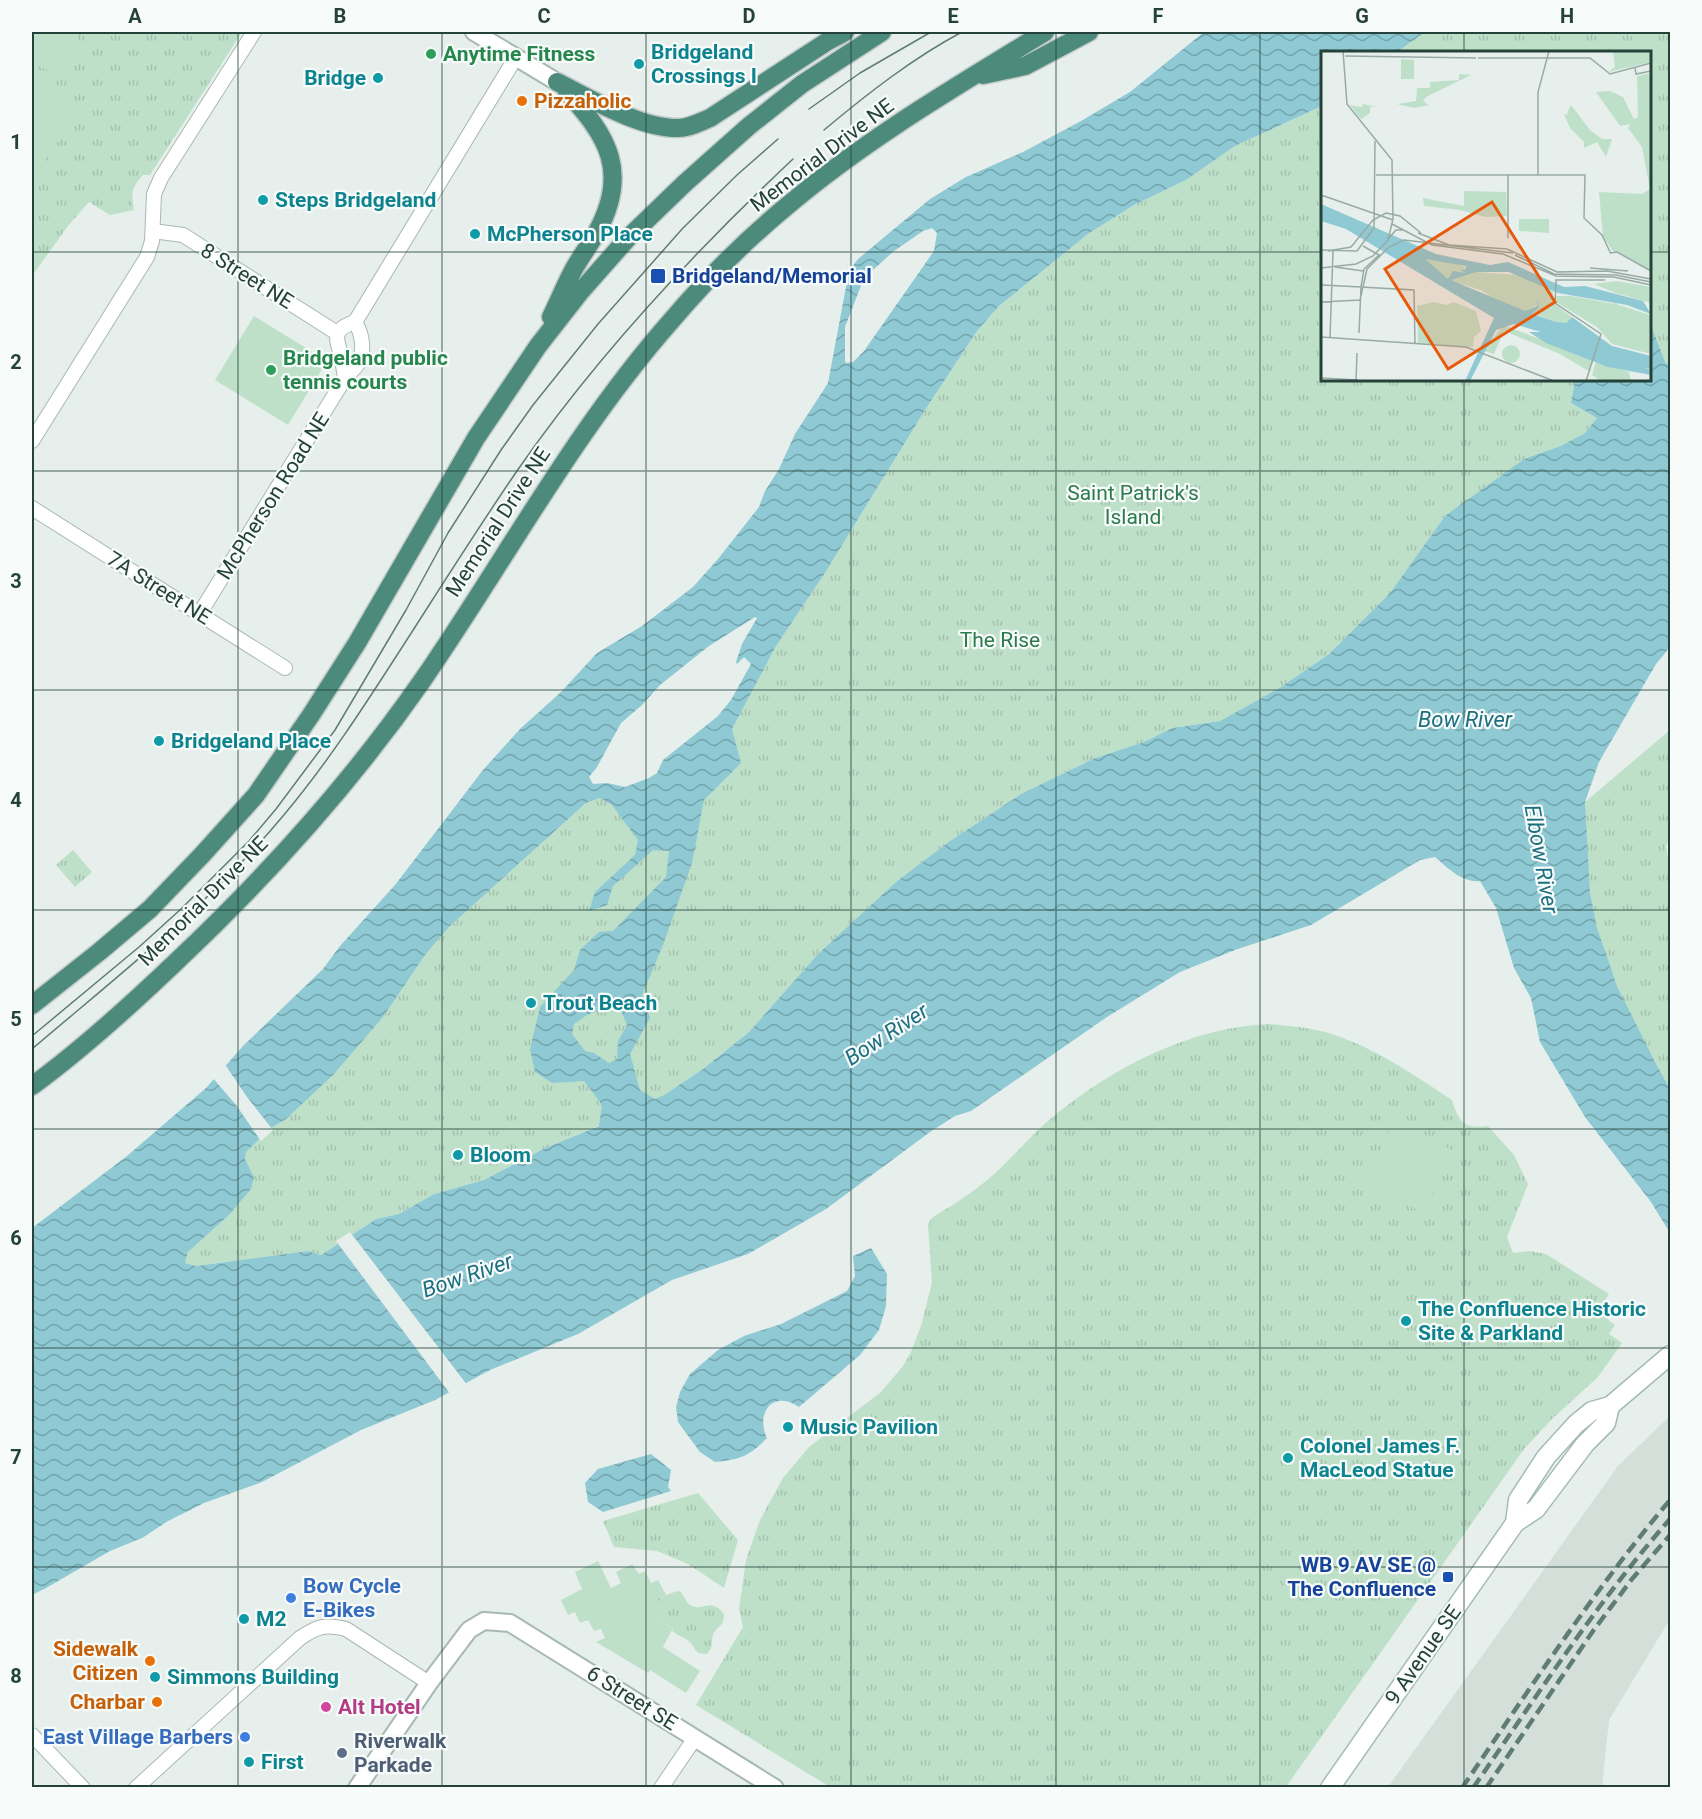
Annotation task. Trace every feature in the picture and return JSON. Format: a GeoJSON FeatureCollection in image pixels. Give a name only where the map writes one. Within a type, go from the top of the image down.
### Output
{"type":"FeatureCollection","features":[{"type":"Feature","properties":{"kind":"highway"},"geometry":{"type":"LineString","coordinates":[[557,82],[633,118],[654,125],[680,128],[692,126],[710,118],[828,41],[846,32]]}},
{"type":"Feature","properties":{"kind":"highway","name":"Memorial Drive NE"},"geometry":{"type":"LineString","coordinates":[[32,1005],[150,909],[256,795],[357,643],[476,438],[537,346],[581,291],[627,239],[749,126],[802,84],[882,32]]}},
{"type":"Feature","properties":{"kind":"highway","name":"Memorial Drive NE"},"geometry":{"type":"LineString","coordinates":[[32,1086],[70,1059],[117,1018],[211,929],[345,785],[421,682],[563,463],[615,389],[671,321],[726,262],[786,206],[857,152],[1045,32]]}},
{"type":"Feature","properties":{"kind":"highway"},"geometry":{"type":"LineString","coordinates":[[970,78],[1024,66],[1089,32]]}},
{"type":"Feature","properties":{"kind":"highway"},"geometry":{"type":"LineString","coordinates":[[537,346],[573,269],[598,230],[612,195],[612,164],[605,141],[583,110],[557,82]]}},
{"type":"Feature","properties":{"kind":"main road","name":"9 Avenue SE"},"geometry":{"type":"LineString","coordinates":[[1330,1788],[1515,1523],[1536,1509],[1586,1444],[1606,1423],[1610,1406],[1671,1355]]}},
{"type":"Feature","properties":{"kind":"street"},"geometry":{"type":"LineString","coordinates":[[32,441],[147,258],[152,241],[154,194],[161,178],[254,32]]}},
{"type":"Feature","properties":{"kind":"street"},"geometry":{"type":"LineString","coordinates":[[474,32],[557,82]]}},
{"type":"Feature","properties":{"kind":"street"},"geometry":{"type":"LineString","coordinates":[[345,378],[336,342],[337,333],[344,326],[355,322],[516,57]]}},
{"type":"Feature","properties":{"kind":"street","name":"8 Street NE"},"geometry":{"type":"LineString","coordinates":[[153,231],[183,235],[337,333]]}},
{"type":"Feature","properties":{"kind":"street","name":"McPherson Road NE"},"geometry":{"type":"LineString","coordinates":[[200,613],[345,378],[359,361],[361,331],[355,322]]}},
{"type":"Feature","properties":{"kind":"street","name":"7A Street NE"},"geometry":{"type":"LineString","coordinates":[[32,508],[285,668]]}},
{"type":"Feature","properties":{"kind":"street","name":"6 Street SE"},"geometry":{"type":"LineString","coordinates":[[429,1683],[469,1630],[484,1621],[510,1623],[775,1788]]}},
{"type":"Feature","properties":{"kind":"street"},"geometry":{"type":"LineString","coordinates":[[136,1788],[300,1638],[314,1628],[333,1626],[346,1629],[429,1683],[357,1788]]}},
{"type":"Feature","properties":{"kind":"street"},"geometry":{"type":"LineString","coordinates":[[32,1735],[83,1788]]}},
{"type":"Feature","properties":{"kind":"street"},"geometry":{"type":"LineString","coordinates":[[662,1788],[695,1738]]}},
{"type":"Feature","properties":{"kind":"shaded area"},"geometry":{"type":"Polygon","coordinates":[[[1670,1416],[1670,1619],[1609,1720],[1602,1787],[1388,1787],[1618,1466],[1670,1416]]]}},
{"type":"Feature","properties":{"kind":"green space"},"geometry":{"type":"Polygon","coordinates":[[[32,32],[242,32],[150,175],[143,175],[136,184],[132,195],[134,210],[110,215],[89,202],[68,226],[32,276],[32,32]]]}},
{"type":"Feature","properties":{"kind":"green space"},"geometry":{"type":"Polygon","coordinates":[[[32,32],[76,32],[78,42],[73,60],[67,66],[51,70],[41,68],[32,62],[32,32]]]}},
{"type":"Feature","properties":{"kind":"green space"},"geometry":{"type":"Polygon","coordinates":[[[1425,32],[1670,32],[1670,361],[1666,364],[1651,326],[1651,51],[1398,51],[1425,32]]]}},
{"type":"Feature","properties":{"kind":"green space"},"geometry":{"type":"Polygon","coordinates":[[[32,86],[75,115],[35,176],[32,173],[32,86]]]}},
{"type":"Feature","properties":{"kind":"green space","name":"Saint Patrick's Island"},"geometry":{"type":"Polygon","coordinates":[[[1321,106],[1321,381],[1575,381],[1571,403],[1597,418],[1585,433],[1445,516],[1390,593],[1329,654],[1281,687],[1220,721],[1172,728],[1144,742],[1095,758],[1021,794],[950,841],[897,881],[818,954],[749,1032],[703,1069],[664,1095],[545,1148],[484,1180],[434,1194],[399,1214],[376,1219],[321,1255],[308,1251],[196,1266],[185,1263],[188,1252],[229,1215],[254,1177],[245,1159],[246,1152],[383,1017],[425,955],[449,927],[586,803],[681,769],[732,729],[776,646],[825,573],[925,410],[977,331],[999,306],[1088,234],[1134,205],[1186,180],[1235,146],[1321,106]]]}},
{"type":"Feature","properties":{"kind":"green space","name":"Bridgeland public tennis courts"},"geometry":{"type":"Polygon","coordinates":[[[254,316],[327,361],[288,425],[215,380],[254,316]]]}},
{"type":"Feature","properties":{"kind":"green space"},"geometry":{"type":"Polygon","coordinates":[[[1670,730],[1670,837],[1666,847],[1670,867],[1670,1089],[1621,994],[1602,944],[1590,894],[1585,802],[1670,730]]]}},
{"type":"Feature","properties":{"kind":"green space"},"geometry":{"type":"Polygon","coordinates":[[[73,850],[92,872],[75,887],[56,865],[73,850]]]}},
{"type":"Feature","properties":{"kind":"green space","name":"The Confluence Historic Site & Parkland"},"geometry":{"type":"Polygon","coordinates":[[[1270,1024],[1321,1031],[1356,1043],[1390,1060],[1452,1100],[1457,1114],[1464,1123],[1473,1126],[1488,1126],[1514,1155],[1528,1184],[1507,1237],[1513,1253],[1529,1251],[1546,1254],[1609,1294],[1603,1303],[1613,1309],[1607,1319],[1615,1325],[1609,1334],[1622,1343],[1598,1377],[1553,1418],[1524,1449],[1286,1787],[830,1787],[696,1705],[743,1627],[739,1609],[746,1560],[760,1520],[783,1478],[809,1447],[881,1392],[903,1366],[911,1352],[922,1323],[932,1282],[928,1227],[930,1220],[988,1179],[1039,1129],[1078,1097],[1129,1065],[1184,1041],[1241,1027],[1270,1024]]]}},
{"type":"Feature","properties":{"kind":"green space"},"geometry":{"type":"Polygon","coordinates":[[[1393,1123],[1452,1150],[1425,1213],[1366,1187],[1393,1123]]]}},
{"type":"Feature","properties":{"kind":"green space"},"geometry":{"type":"Polygon","coordinates":[[[698,1493],[738,1540],[724,1588],[688,1564],[657,1551],[614,1547],[603,1521],[698,1493]]]}},
{"type":"Feature","properties":{"kind":"green space"},"geometry":{"type":"Polygon","coordinates":[[[598,1561],[611,1588],[621,1583],[616,1572],[632,1564],[639,1574],[645,1571],[651,1583],[658,1580],[666,1595],[650,1603],[658,1619],[673,1628],[663,1647],[700,1671],[686,1693],[650,1670],[648,1673],[596,1642],[605,1638],[601,1629],[594,1631],[588,1620],[580,1623],[575,1612],[568,1615],[561,1600],[582,1589],[575,1572],[598,1561]]]}},
{"type":"Feature","properties":{"kind":"green space"},"geometry":{"type":"Polygon","coordinates":[[[677,1591],[681,1592],[693,1607],[715,1606],[724,1614],[723,1622],[714,1632],[712,1646],[707,1654],[698,1653],[689,1641],[658,1619],[649,1602],[677,1591]]]}},
{"type":"Feature","properties":{"kind":"water","name":"Bow River"},"geometry":{"type":"Polygon","coordinates":[[[1204,32],[1425,32],[1398,51],[1321,51],[1321,106],[1235,146],[1186,180],[1134,205],[1088,234],[999,306],[977,331],[925,410],[825,573],[776,646],[732,729],[741,763],[704,800],[692,863],[663,945],[642,995],[650,1018],[630,1054],[640,1090],[655,1099],[703,1069],[749,1032],[818,954],[897,881],[950,841],[1021,794],[1095,758],[1144,742],[1172,728],[1220,721],[1281,687],[1329,654],[1390,593],[1445,516],[1524,459],[1561,446],[1585,433],[1597,418],[1571,403],[1575,381],[1651,381],[1651,326],[1666,364],[1670,361],[1670,647],[1656,664],[1599,762],[1585,802],[1590,893],[1597,928],[1617,986],[1670,1089],[1670,1233],[1651,1202],[1585,1117],[1540,1042],[1531,998],[1514,968],[1496,908],[1480,881],[1461,877],[1435,857],[1420,860],[1311,925],[1235,950],[1180,972],[1107,1017],[971,1111],[955,1116],[930,1132],[826,1209],[748,1254],[672,1280],[578,1334],[490,1370],[435,1400],[361,1430],[262,1482],[204,1503],[168,1521],[142,1538],[110,1551],[32,1595],[32,1228],[127,1156],[206,1088],[243,1046],[323,969],[340,946],[395,885],[483,770],[520,729],[560,693],[597,653],[642,626],[693,587],[718,559],[759,507],[795,434],[828,383],[849,271],[858,259],[930,199],[966,177],[1023,152],[1130,92],[1204,32]],[[932,228],[923,231],[894,251],[864,278],[845,327],[846,363],[853,362],[864,351],[934,251],[937,233],[932,228]],[[755,617],[709,646],[660,685],[621,723],[589,777],[593,784],[607,783],[625,787],[649,778],[657,773],[663,760],[718,716],[731,700],[751,664],[744,657],[737,664],[736,662],[742,644],[757,618],[755,617]],[[600,798],[586,803],[449,927],[425,955],[383,1017],[333,1075],[246,1152],[245,1159],[254,1177],[251,1189],[229,1215],[188,1252],[185,1263],[196,1266],[308,1251],[321,1255],[376,1219],[399,1214],[434,1194],[484,1180],[545,1148],[599,1126],[602,1105],[584,1081],[552,1083],[535,1072],[530,1049],[540,1007],[574,970],[580,950],[599,932],[613,931],[666,877],[669,851],[653,850],[613,886],[607,905],[589,911],[595,892],[635,855],[638,840],[612,805],[600,798]],[[609,1006],[587,1015],[574,1024],[572,1034],[585,1051],[594,1053],[609,1063],[617,1059],[618,1041],[627,1025],[620,1008],[609,1006]]]}},
{"type":"Feature","properties":{"kind":"water"},"geometry":{"type":"Polygon","coordinates":[[[871,1248],[887,1274],[886,1306],[879,1330],[860,1355],[799,1407],[790,1402],[781,1401],[769,1406],[763,1420],[767,1438],[749,1453],[731,1460],[715,1462],[700,1452],[678,1422],[676,1407],[680,1392],[690,1374],[718,1350],[744,1336],[781,1324],[847,1291],[855,1276],[853,1256],[871,1248]]]}},
{"type":"Feature","properties":{"kind":"water"},"geometry":{"type":"Polygon","coordinates":[[[651,1454],[671,1470],[668,1487],[671,1491],[603,1512],[588,1502],[585,1483],[598,1469],[651,1454]]]}},
{"type":"Feature","properties":{"kind":"pier"},"geometry":{"type":"Polygon","coordinates":[[[224,1063],[273,1130],[261,1141],[236,1105],[212,1077],[224,1063]]]}},
{"type":"Feature","properties":{"kind":"pier"},"geometry":{"type":"Polygon","coordinates":[[[350,1232],[468,1386],[451,1395],[336,1241],[350,1232]]]}},
{"type":"Feature","properties":{"kind":"tram line"},"geometry":{"type":"LineString","coordinates":[[809,109],[860,73],[931,32]]}},
{"type":"Feature","properties":{"kind":"tram line"},"geometry":{"type":"LineString","coordinates":[[824,130],[891,77],[962,32]]}},
{"type":"Feature","properties":{"kind":"tram line"},"geometry":{"type":"LineString","coordinates":[[32,1036],[181,909],[249,841],[276,809],[335,730],[406,610],[448,533],[533,405],[598,324],[683,228],[778,139]]}},
{"type":"Feature","properties":{"kind":"tram line"},"geometry":{"type":"LineString","coordinates":[[32,1049],[194,909],[225,880],[283,816],[344,736],[503,491],[549,426],[648,307],[719,231],[793,159]]}},
{"type":"Feature","properties":{"kind":"railway"},"geometry":{"type":"LineString","coordinates":[[1462,1788],[1588,1605],[1670,1500]]}},
{"type":"Feature","properties":{"kind":"railway"},"geometry":{"type":"LineString","coordinates":[[1473,1788],[1592,1616],[1670,1519]]}},
{"type":"Feature","properties":{"kind":"railway"},"geometry":{"type":"LineString","coordinates":[[1486,1788],[1593,1631],[1632,1579],[1670,1535]]}},
{"type":"Feature","properties":{"kind":"place","name":"Anytime Fitness"},"geometry":{"type":"Point","coordinates":[431,54]}},
{"type":"Feature","properties":{"kind":"place","name":"Bridgeland Crossings I"},"geometry":{"type":"Point","coordinates":[639,64]}},
{"type":"Feature","properties":{"kind":"place","name":"Bridge"},"geometry":{"type":"Point","coordinates":[378,78]}},
{"type":"Feature","properties":{"kind":"place","name":"Pizzaholic"},"geometry":{"type":"Point","coordinates":[522,101]}},
{"type":"Feature","properties":{"kind":"place","name":"Steps Bridgeland"},"geometry":{"type":"Point","coordinates":[263,200]}},
{"type":"Feature","properties":{"kind":"place","name":"McPherson Place"},"geometry":{"type":"Point","coordinates":[475,234]}},
{"type":"Feature","properties":{"kind":"place","name":"Bridgeland/Memorial"},"geometry":{"type":"Point","coordinates":[658,276]}},
{"type":"Feature","properties":{"kind":"place","name":"Bridgeland public tennis courts"},"geometry":{"type":"Point","coordinates":[271,370]}},
{"type":"Feature","properties":{"kind":"place","name":"Bridgeland Place"},"geometry":{"type":"Point","coordinates":[159,741]}},
{"type":"Feature","properties":{"kind":"place","name":"Trout Beach"},"geometry":{"type":"Point","coordinates":[531,1003]}},
{"type":"Feature","properties":{"kind":"place","name":"Bloom"},"geometry":{"type":"Point","coordinates":[458,1155]}},
{"type":"Feature","properties":{"kind":"place","name":"The Confluence Historic Site & Parkland"},"geometry":{"type":"Point","coordinates":[1406,1321]}},
{"type":"Feature","properties":{"kind":"place","name":"Music Pavilion"},"geometry":{"type":"Point","coordinates":[788,1427]}},
{"type":"Feature","properties":{"kind":"place","name":"Colonel James F. MacLeod Statue"},"geometry":{"type":"Point","coordinates":[1288,1458]}},
{"type":"Feature","properties":{"kind":"place","name":"WB 9 AV SE @ The Confluence"},"geometry":{"type":"Point","coordinates":[1448,1577]}},
{"type":"Feature","properties":{"kind":"place","name":"Bow Cycle E-Bikes"},"geometry":{"type":"Point","coordinates":[291,1598]}},
{"type":"Feature","properties":{"kind":"place","name":"M2"},"geometry":{"type":"Point","coordinates":[244,1619]}},
{"type":"Feature","properties":{"kind":"place","name":"Sidewalk Citizen"},"geometry":{"type":"Point","coordinates":[150,1661]}},
{"type":"Feature","properties":{"kind":"place","name":"Simmons Building"},"geometry":{"type":"Point","coordinates":[155,1677]}},
{"type":"Feature","properties":{"kind":"place","name":"Charbar"},"geometry":{"type":"Point","coordinates":[157,1702]}},
{"type":"Feature","properties":{"kind":"place","name":"Alt Hotel"},"geometry":{"type":"Point","coordinates":[326,1707]}},
{"type":"Feature","properties":{"kind":"place","name":"East Village Barbers"},"geometry":{"type":"Point","coordinates":[245,1737]}},
{"type":"Feature","properties":{"kind":"place","name":"Riverwalk Parkade"},"geometry":{"type":"Point","coordinates":[342,1753]}},
{"type":"Feature","properties":{"kind":"place","name":"First"},"geometry":{"type":"Point","coordinates":[249,1762]}},
{"type":"Feature","properties":{"kind":"park label","name":"The Rise"},"geometry":{"type":"Point","coordinates":[1000,640]}},
{"type":"Feature","properties":{"kind":"water label","name":"Elbow River"},"geometry":{"type":"Point","coordinates":[1542,859]}}]}
